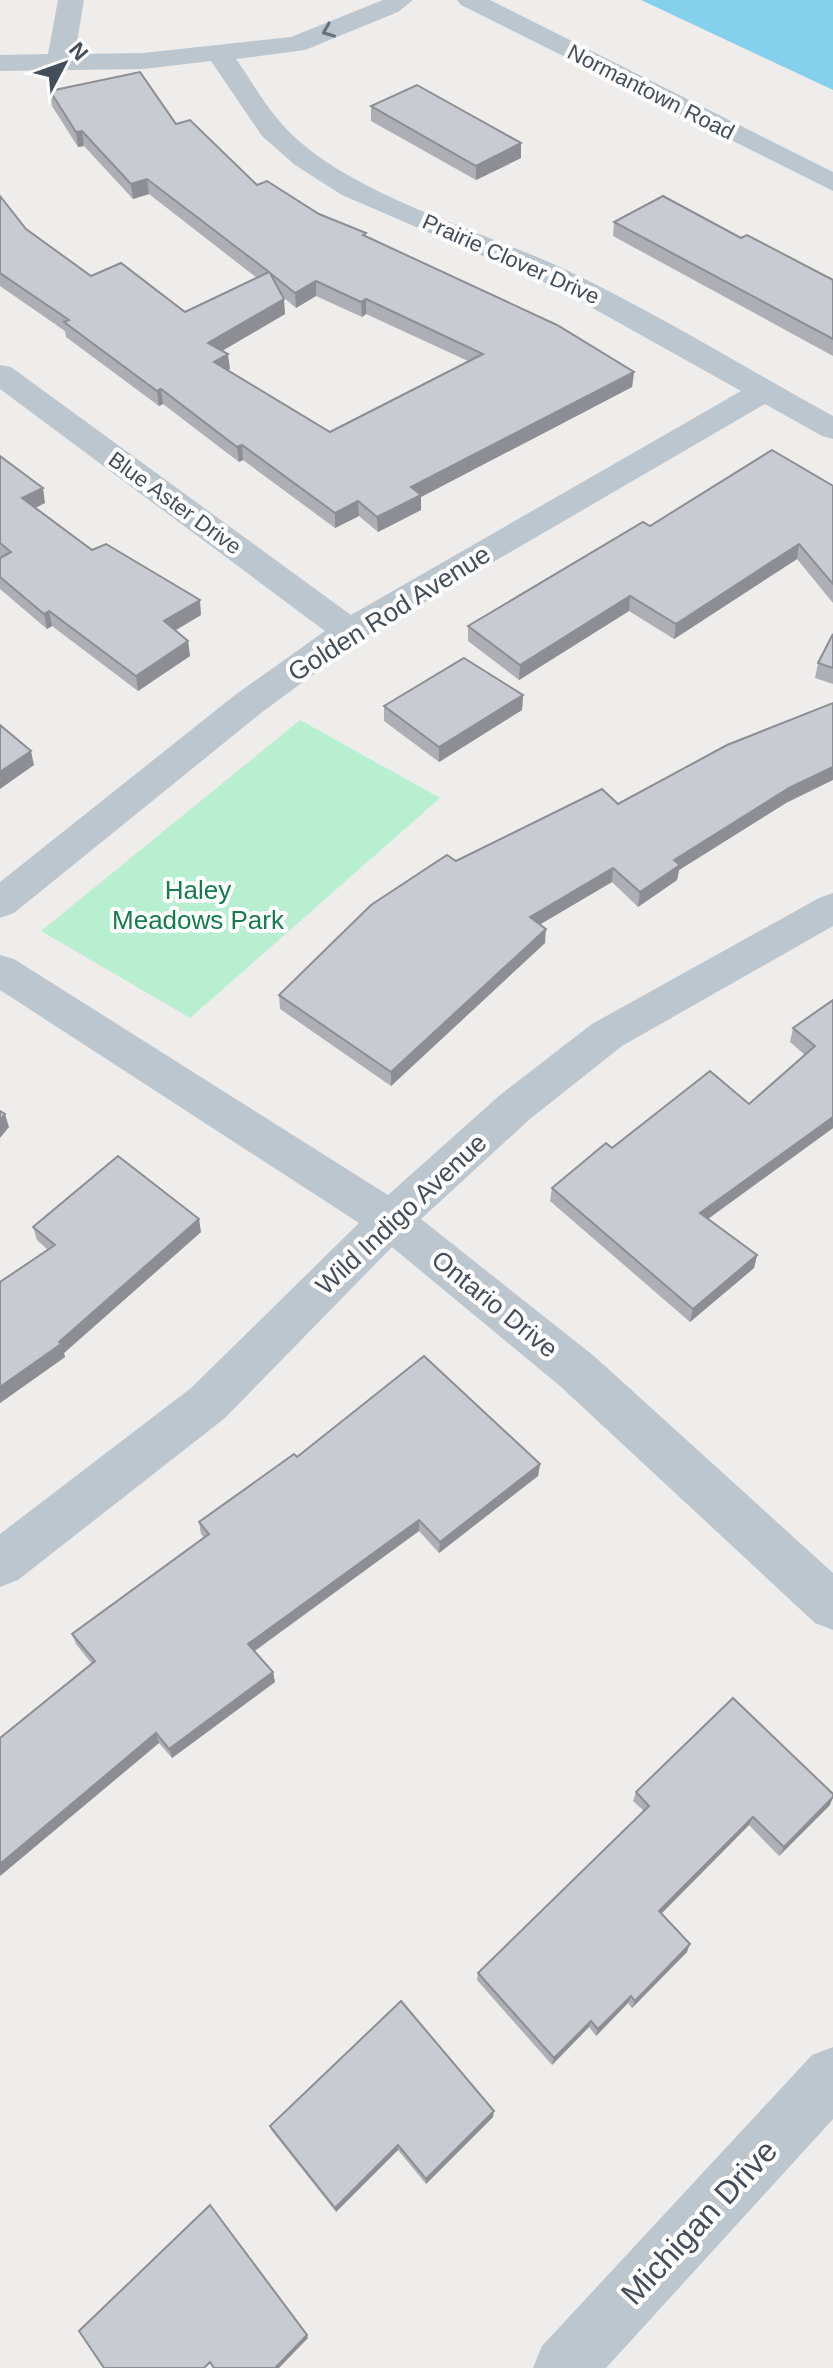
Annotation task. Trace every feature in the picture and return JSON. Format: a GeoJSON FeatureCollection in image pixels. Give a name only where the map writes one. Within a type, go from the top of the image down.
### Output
{"type":"FeatureCollection","features":[{"type":"Feature","properties":{"kind":"street"},"geometry":{"type":"LineString","coordinates":[[60,62],[71,0]]}},
{"type":"Feature","properties":{"kind":"street"},"geometry":{"type":"LineString","coordinates":[[250,47],[275,27],[341,0]]}},
{"type":"Feature","properties":{"kind":"street"},"geometry":{"type":"LineString","coordinates":[[0,63],[143,61],[220,55],[250,47],[296,44],[400,0]]}},
{"type":"Feature","properties":{"kind":"street","name":"Normantown Road"},"geometry":{"type":"LineString","coordinates":[[470,0],[833,183]]}},
{"type":"Feature","properties":{"kind":"street","name":"Prairie Clover Drive"},"geometry":{"type":"LineString","coordinates":[[220,55],[272,130],[305,159],[352,189],[566,281],[833,429]]}},
{"type":"Feature","properties":{"kind":"street","name":"Blue Aster Drive"},"geometry":{"type":"LineString","coordinates":[[0,374],[349,631]]}},
{"type":"Feature","properties":{"kind":"street","name":"Golden Rod Avenue"},"geometry":{"type":"LineString","coordinates":[[0,903],[248,704],[349,631],[766,390]]}},
{"type":"Feature","properties":{"kind":"street","name":"Wild Indigo Avenue"},"geometry":{"type":"LineString","coordinates":[[0,1564],[208,1403],[390,1220],[515,1107],[607,1035],[833,908]]}},
{"type":"Feature","properties":{"kind":"street","name":"Ontario Drive"},"geometry":{"type":"LineString","coordinates":[[0,970],[248,1126],[390,1220],[577,1371],[833,1606]]}},
{"type":"Feature","properties":{"kind":"street","name":"Michigan Drive"},"geometry":{"type":"LineString","coordinates":[[564,2368],[833,2076]]}},
{"type":"Feature","properties":{"kind":"green space","name":"Haley Meadows Park"},"geometry":{"type":"Polygon","coordinates":[[[300,720],[440,798],[190,1018],[41,931],[300,720]]]}},
{"type":"Feature","properties":{"kind":"water"},"geometry":{"type":"Polygon","coordinates":[[[641,0],[833,0],[833,90],[641,0]]]}},
{"type":"Feature","properties":{"kind":"building"},"geometry":{"type":"Polygon","coordinates":[[[140,72],[176,124],[190,120],[257,185],[267,181],[319,214],[366,233],[363,235],[557,325],[634,372],[411,487],[421,495],[377,517],[358,501],[335,513],[242,445],[237,447],[161,389],[157,391],[64,322],[69,320],[0,273],[0,196],[26,229],[91,276],[121,263],[185,312],[269,272],[147,179],[131,184],[82,131],[76,132],[50,91],[140,72]],[[270,273],[284,299],[208,343],[228,354],[214,362],[330,432],[483,354],[366,299],[361,302],[316,281],[295,293],[270,273]]]}},
{"type":"Feature","properties":{"kind":"building"},"geometry":{"type":"Polygon","coordinates":[[[417,85],[521,143],[476,166],[371,106],[417,85]]]}},
{"type":"Feature","properties":{"kind":"building"},"geometry":{"type":"Polygon","coordinates":[[[663,196],[741,238],[747,235],[833,280],[833,339],[614,222],[663,196]]]}},
{"type":"Feature","properties":{"kind":"building"},"geometry":{"type":"Polygon","coordinates":[[[772,450],[833,486],[833,584],[799,544],[676,624],[630,596],[520,665],[468,626],[643,522],[650,526],[772,450]]]}},
{"type":"Feature","properties":{"kind":"building"},"geometry":{"type":"Polygon","coordinates":[[[0,456],[43,488],[22,498],[92,550],[106,544],[200,600],[164,621],[188,641],[136,676],[49,611],[44,614],[0,577],[0,558],[11,552],[0,543],[0,456]]]}},
{"type":"Feature","properties":{"kind":"building"},"geometry":{"type":"Polygon","coordinates":[[[833,634],[833,668],[818,663],[833,634]]]}},
{"type":"Feature","properties":{"kind":"building"},"geometry":{"type":"Polygon","coordinates":[[[464,658],[523,695],[439,747],[384,706],[464,658]]]}},
{"type":"Feature","properties":{"kind":"building"},"geometry":{"type":"Polygon","coordinates":[[[833,703],[833,767],[789,788],[674,860],[680,865],[640,892],[613,868],[530,917],[546,929],[391,1072],[279,995],[371,905],[447,855],[456,861],[602,789],[618,804],[727,745],[833,703]]]}},
{"type":"Feature","properties":{"kind":"building"},"geometry":{"type":"Polygon","coordinates":[[[0,725],[31,751],[0,772],[0,725]]]}},
{"type":"Feature","properties":{"kind":"building"},"geometry":{"type":"Polygon","coordinates":[[[833,1000],[833,1117],[700,1213],[757,1255],[693,1309],[552,1188],[606,1143],[612,1148],[710,1071],[749,1104],[815,1046],[793,1028],[833,1000]]]}},
{"type":"Feature","properties":{"kind":"building"},"geometry":{"type":"Polygon","coordinates":[[[118,1156],[199,1219],[59,1342],[61,1344],[0,1387],[0,1282],[55,1245],[33,1227],[118,1156]]]}},
{"type":"Feature","properties":{"kind":"building"},"geometry":{"type":"Polygon","coordinates":[[[424,1356],[540,1464],[440,1542],[419,1520],[248,1644],[273,1672],[169,1749],[156,1733],[0,1864],[0,1738],[95,1661],[72,1634],[209,1534],[199,1522],[294,1454],[297,1457],[424,1356]]]}},
{"type":"Feature","properties":{"kind":"building"},"geometry":{"type":"Polygon","coordinates":[[[733,1698],[833,1797],[784,1847],[753,1817],[659,1911],[690,1944],[635,2001],[631,1996],[598,2029],[591,2021],[554,2058],[478,1973],[649,1806],[636,1792],[733,1698]]]}},
{"type":"Feature","properties":{"kind":"building"},"geometry":{"type":"Polygon","coordinates":[[[401,2001],[494,2111],[426,2179],[398,2145],[335,2208],[270,2126],[401,2001]]]}},
{"type":"Feature","properties":{"kind":"building"},"geometry":{"type":"Polygon","coordinates":[[[210,2205],[307,2335],[275,2368],[214,2368],[210,2362],[204,2368],[104,2368],[79,2331],[210,2205]]]}}]}
